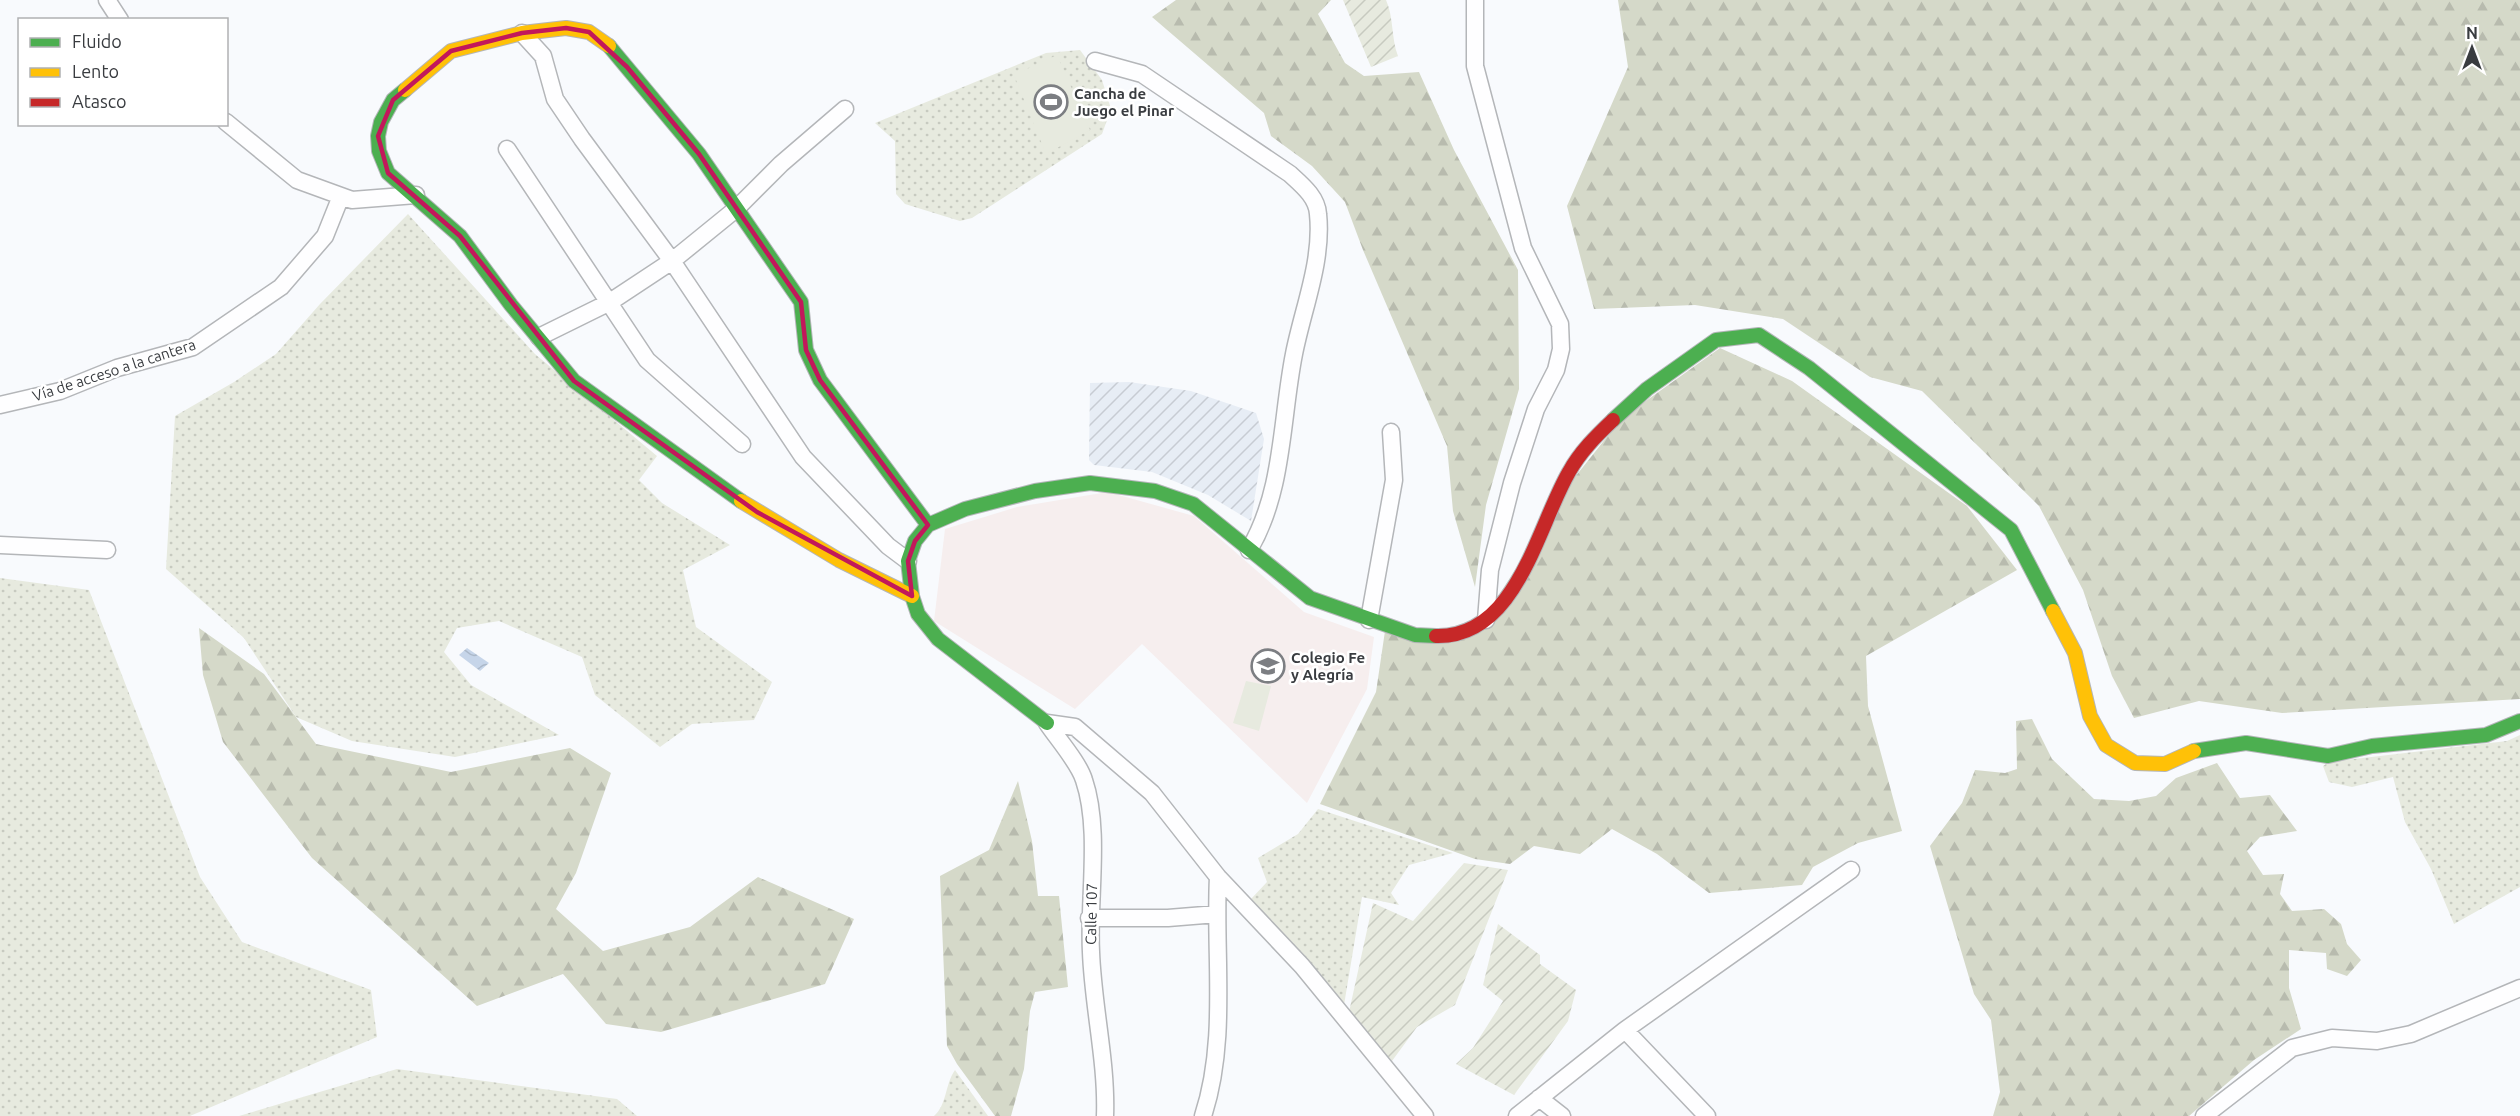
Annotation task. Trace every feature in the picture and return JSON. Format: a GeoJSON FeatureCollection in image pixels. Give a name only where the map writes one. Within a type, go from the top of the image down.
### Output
{"type":"FeatureCollection","features":[{"type":"Feature","properties":{"kind":"street"},"geometry":{"type":"LineString","coordinates":[[107,0],[119,18]]}},
{"type":"Feature","properties":{"kind":"street"},"geometry":{"type":"LineString","coordinates":[[1475,0],[1475,66],[1522,248],[1560,324],[1560,349],[1556,370],[1536,409],[1509,494],[1490,570],[1486,620]]}},
{"type":"Feature","properties":{"kind":"street"},"geometry":{"type":"LineString","coordinates":[[912,596],[839,560],[757,512],[574,381],[511,304],[460,236],[416,195],[388,173],[379,151],[381,122],[393,100],[451,51],[522,33],[566,28],[589,32],[610,47],[699,154],[801,302],[806,350],[820,380],[928,525]]}},
{"type":"Feature","properties":{"kind":"street"},"geometry":{"type":"LineString","coordinates":[[522,33],[543,56],[555,99],[582,140],[672,261],[803,457],[888,546],[908,561]]}},
{"type":"Feature","properties":{"kind":"street"},"geometry":{"type":"LineString","coordinates":[[1095,61],[1142,74],[1290,174],[1309,191],[1318,212],[1317,255],[1294,355],[1274,484],[1262,528],[1249,549]]}},
{"type":"Feature","properties":{"kind":"street"},"geometry":{"type":"LineString","coordinates":[[539,337],[610,302],[672,261],[736,209],[781,164],[845,109]]}},
{"type":"Feature","properties":{"kind":"street"},"geometry":{"type":"LineString","coordinates":[[228,124],[297,180],[352,200],[416,195]]}},
{"type":"Feature","properties":{"kind":"street"},"geometry":{"type":"LineString","coordinates":[[507,149],[647,360],[742,444]]}},
{"type":"Feature","properties":{"kind":"street","name":"Vía de acceso a la cantera"},"geometry":{"type":"LineString","coordinates":[[0,405],[60,391],[117,368],[194,347],[281,287],[325,236],[341,196]]}},
{"type":"Feature","properties":{"kind":"street"},"geometry":{"type":"LineString","coordinates":[[1424,1116],[1302,966],[1218,877],[1152,794],[1075,726],[1047,723],[938,639],[924,624],[912,596],[908,561],[915,541],[928,525],[965,509],[1035,491],[1090,483],[1155,491],[1192,504],[1310,598],[1415,635],[1449,636],[1469,630],[1486,620],[1514,590],[1569,472],[1591,441],[1647,388],[1716,340],[1759,335],[1809,368],[2011,530],[2076,653],[2090,716],[2106,745],[2135,763],[2165,764],[2199,749],[2246,743],[2328,756],[2372,746],[2486,735],[2520,721]]}},
{"type":"Feature","properties":{"kind":"street"},"geometry":{"type":"LineString","coordinates":[[1369,620],[1394,480],[1391,432]]}},
{"type":"Feature","properties":{"kind":"street"},"geometry":{"type":"LineString","coordinates":[[0,545],[107,549]]}},
{"type":"Feature","properties":{"kind":"street","name":"Calle 107"},"geometry":{"type":"LineString","coordinates":[[1047,723],[1084,778],[1090,813],[1092,864],[1089,918],[1105,1116]]}},
{"type":"Feature","properties":{"kind":"street"},"geometry":{"type":"LineString","coordinates":[[1517,1116],[1625,1030],[1851,870]]}},
{"type":"Feature","properties":{"kind":"street"},"geometry":{"type":"LineString","coordinates":[[1203,1116],[1209,1097],[1218,993],[1218,877]]}},
{"type":"Feature","properties":{"kind":"street"},"geometry":{"type":"LineString","coordinates":[[1089,918],[1168,918],[1217,914]]}},
{"type":"Feature","properties":{"kind":"street"},"geometry":{"type":"LineString","coordinates":[[2205,1116],[2292,1048],[2332,1038],[2377,1041],[2411,1034],[2520,988]]}},
{"type":"Feature","properties":{"kind":"street"},"geometry":{"type":"LineString","coordinates":[[1625,1030],[1707,1116]]}},
{"type":"Feature","properties":{"kind":"street"},"geometry":{"type":"LineString","coordinates":[[1539,1098],[1562,1116]]}},
{"type":"Feature","properties":{"kind":"highlighted area"},"geometry":{"type":"Polygon","coordinates":[[[566,28],[589,32],[627,67],[699,154],[801,302],[806,350],[820,380],[928,525],[915,541],[908,561],[912,596],[757,512],[574,381],[460,236],[388,173],[378,136],[393,100],[451,51],[522,33],[566,28]]]}},
{"type":"Feature","properties":{"kind":"shaded area"},"geometry":{"type":"Polygon","coordinates":[[[1343,0],[1386,0],[1398,56],[1371,67],[1343,0]]]}},
{"type":"Feature","properties":{"kind":"shaded area"},"geometry":{"type":"Polygon","coordinates":[[[1080,50],[1102,80],[1111,109],[1102,134],[972,218],[960,221],[905,204],[896,194],[895,141],[875,123],[1046,53],[1080,50]]]}},
{"type":"Feature","properties":{"kind":"shaded area","name":"Cancha de Juego el Pinar"},"geometry":{"type":"Polygon","coordinates":[[[1057,55],[1090,130],[1046,154],[1014,75],[1057,55]]]}},
{"type":"Feature","properties":{"kind":"shaded area"},"geometry":{"type":"Polygon","coordinates":[[[408,214],[535,354],[657,456],[639,480],[662,503],[730,545],[683,570],[696,627],[772,682],[754,720],[692,724],[660,747],[595,695],[582,657],[499,621],[457,628],[444,652],[471,685],[559,735],[455,757],[352,741],[296,717],[244,638],[166,569],[175,416],[234,382],[276,354],[320,304],[408,214]]]}},
{"type":"Feature","properties":{"kind":"shaded area"},"geometry":{"type":"Polygon","coordinates":[[[1129,382],[1191,391],[1256,413],[1264,439],[1251,521],[1208,495],[1152,472],[1094,465],[1089,460],[1090,383],[1129,382]]]}},
{"type":"Feature","properties":{"kind":"shaded area","name":"Colegio Fe y Alegría"},"geometry":{"type":"Polygon","coordinates":[[[1108,492],[1194,516],[1304,612],[1374,637],[1367,689],[1307,803],[1142,644],[1075,709],[934,621],[945,529],[1017,507],[1108,492]]]}},
{"type":"Feature","properties":{"kind":"shaded area"},"geometry":{"type":"Polygon","coordinates":[[[0,578],[89,590],[200,877],[242,942],[371,990],[377,1037],[190,1116],[0,1116],[0,578]]]}},
{"type":"Feature","properties":{"kind":"shaded area"},"geometry":{"type":"Polygon","coordinates":[[[1246,681],[1271,686],[1259,731],[1233,723],[1246,681]]]}},
{"type":"Feature","properties":{"kind":"shaded area"},"geometry":{"type":"Polygon","coordinates":[[[2520,735],[2520,887],[2454,924],[2431,869],[2405,822],[2393,777],[2352,787],[2329,782],[2323,766],[2329,762],[2507,741],[2520,735]]]}},
{"type":"Feature","properties":{"kind":"shaded area"},"geometry":{"type":"Polygon","coordinates":[[[1318,809],[1453,853],[1409,865],[1391,893],[1399,905],[1362,897],[1344,1005],[1251,899],[1267,882],[1258,858],[1298,834],[1318,809]]]}},
{"type":"Feature","properties":{"kind":"shaded area"},"geometry":{"type":"Polygon","coordinates":[[[1464,863],[1508,870],[1455,1005],[1417,1027],[1392,1061],[1349,1012],[1373,903],[1413,921],[1464,863]]]}},
{"type":"Feature","properties":{"kind":"shaded area"},"geometry":{"type":"Polygon","coordinates":[[[1498,924],[1540,955],[1540,964],[1576,990],[1568,1021],[1514,1095],[1456,1064],[1473,1048],[1503,1001],[1483,985],[1498,924]]]}},
{"type":"Feature","properties":{"kind":"shaded area"},"geometry":{"type":"Polygon","coordinates":[[[397,1069],[617,1099],[637,1116],[239,1116],[397,1069]]]}},
{"type":"Feature","properties":{"kind":"shaded area"},"geometry":{"type":"Polygon","coordinates":[[[955,1070],[988,1116],[934,1116],[941,1106],[955,1070]]]}},
{"type":"Feature","properties":{"kind":"green space"},"geometry":{"type":"Polygon","coordinates":[[[1176,0],[1331,0],[1318,14],[1345,63],[1364,76],[1419,72],[1454,150],[1518,270],[1519,389],[1486,505],[1475,587],[1453,511],[1447,446],[1363,250],[1345,202],[1312,166],[1271,136],[1264,113],[1152,17],[1176,0]]]}},
{"type":"Feature","properties":{"kind":"green space"},"geometry":{"type":"Polygon","coordinates":[[[1618,0],[2520,0],[2520,699],[2282,713],[2199,701],[2134,718],[2112,676],[2083,590],[2039,506],[1922,391],[1870,377],[1783,319],[1695,305],[1594,309],[1567,206],[1628,67],[1618,0]]]}},
{"type":"Feature","properties":{"kind":"green space"},"geometry":{"type":"Polygon","coordinates":[[[1720,348],[1792,381],[1967,506],[2017,570],[1866,656],[1868,706],[1902,831],[1858,843],[1813,867],[1802,885],[1709,893],[1657,854],[1612,829],[1580,854],[1534,846],[1510,864],[1475,859],[1320,804],[1376,692],[1385,631],[1475,632],[1575,477],[1622,418],[1720,348]]]}},
{"type":"Feature","properties":{"kind":"green space"},"geometry":{"type":"Polygon","coordinates":[[[199,628],[264,674],[316,744],[451,772],[570,748],[611,773],[576,873],[556,909],[603,951],[690,927],[758,877],[854,919],[825,984],[661,1032],[606,1024],[563,974],[477,1006],[312,858],[223,742],[203,675],[199,628]]]}},
{"type":"Feature","properties":{"kind":"green space"},"geometry":{"type":"Polygon","coordinates":[[[2032,719],[2052,759],[2094,799],[2129,801],[2156,796],[2176,778],[2217,763],[2240,798],[2270,795],[2297,831],[2260,837],[2247,851],[2263,875],[2284,874],[2280,894],[2292,911],[2324,909],[2341,924],[2347,944],[2361,960],[2347,976],[2327,969],[2326,953],[2289,950],[2289,988],[2301,1029],[2254,1060],[2189,1116],[1993,1116],[2000,1092],[1991,1020],[1974,994],[1930,846],[1962,803],[1975,770],[2005,773],[2017,769],[2016,721],[2032,719]]]}},
{"type":"Feature","properties":{"kind":"green space"},"geometry":{"type":"Polygon","coordinates":[[[1018,781],[1032,841],[1038,896],[1059,896],[1068,987],[1035,992],[1030,1011],[1024,1069],[1011,1116],[995,1116],[957,1064],[947,1046],[940,876],[989,850],[1018,781]]]}},
{"type":"Feature","properties":{"kind":"water"},"geometry":{"type":"Polygon","coordinates":[[[467,648],[489,663],[480,671],[459,655],[467,648]]]}},
{"type":"Feature","properties":{"kind":"traffic: fast"},"geometry":{"type":"LineString","coordinates":[[609,46],[699,154],[801,302],[806,350],[820,380],[928,525]]}},
{"type":"Feature","properties":{"kind":"traffic: fast"},"geometry":{"type":"LineString","coordinates":[[405,90],[393,100],[381,122],[378,136],[379,151],[388,173],[460,236],[511,305],[574,381],[741,501]]}},
{"type":"Feature","properties":{"kind":"traffic: fast"},"geometry":{"type":"LineString","coordinates":[[1613,420],[1647,389],[1716,340],[1759,335],[1809,368],[2011,530],[2053,611]]}},
{"type":"Feature","properties":{"kind":"traffic: fast"},"geometry":{"type":"LineString","coordinates":[[1047,723],[938,639],[918,614],[912,596],[908,561],[915,541],[928,525],[965,509],[1035,491],[1090,483],[1155,491],[1193,504],[1310,598],[1415,635],[1436,636]]}},
{"type":"Feature","properties":{"kind":"traffic: fast"},"geometry":{"type":"LineString","coordinates":[[2194,751],[2246,743],[2328,756],[2372,746],[2486,735],[2520,721]]}},
{"type":"Feature","properties":{"kind":"traffic: slow"},"geometry":{"type":"LineString","coordinates":[[405,90],[451,51],[522,33],[566,28],[589,32],[609,46]]}},
{"type":"Feature","properties":{"kind":"traffic: slow"},"geometry":{"type":"LineString","coordinates":[[741,501],[839,560],[912,596]]}},
{"type":"Feature","properties":{"kind":"traffic: slow"},"geometry":{"type":"LineString","coordinates":[[2053,611],[2075,653],[2090,716],[2106,745],[2135,763],[2165,764],[2194,751]]}},
{"type":"Feature","properties":{"kind":"traffic: jam"},"geometry":{"type":"LineString","coordinates":[[1436,636],[1464,632],[1486,619],[1505,599],[1521,575],[1573,465],[1613,420]]}},
{"type":"Feature","properties":{"kind":"place","name":"Cancha de Juego el Pinar"},"geometry":{"type":"Point","coordinates":[1051,102]}},
{"type":"Feature","properties":{"kind":"place","name":"Colegio Fe y Alegría"},"geometry":{"type":"Point","coordinates":[1268,666]}}]}
